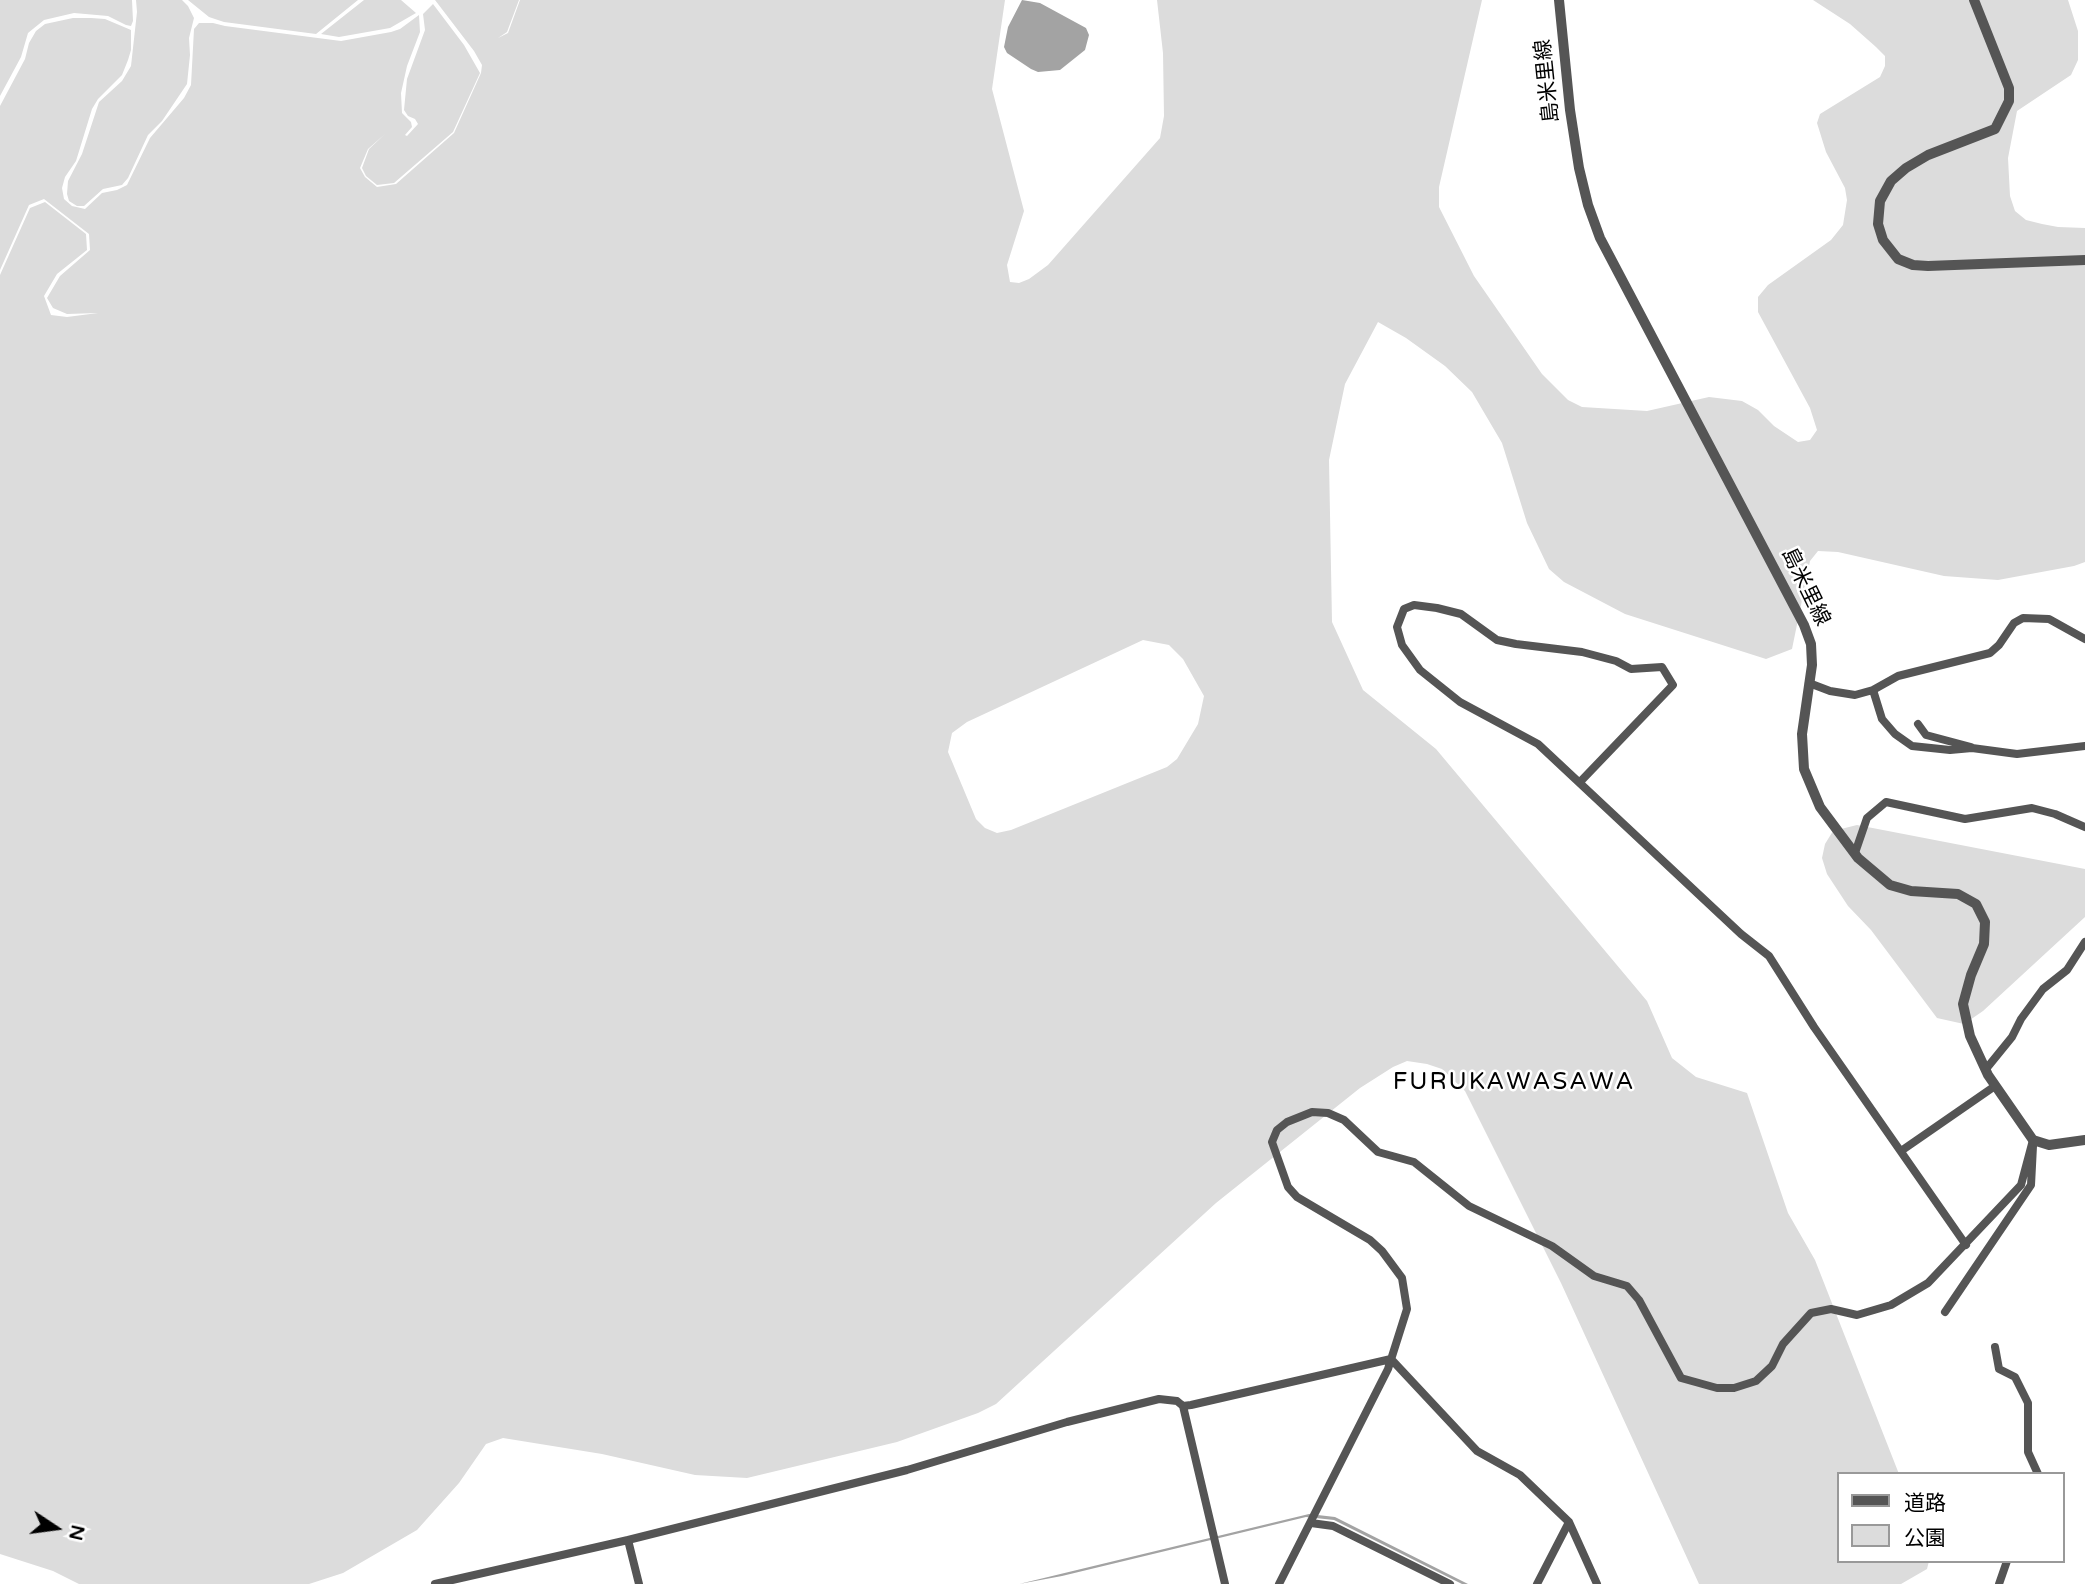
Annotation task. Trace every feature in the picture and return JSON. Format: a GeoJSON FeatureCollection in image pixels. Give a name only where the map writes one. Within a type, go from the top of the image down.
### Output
{"type":"FeatureCollection","features":[{"type":"Feature","properties":{"kind":"street","name":"島米里線"},"geometry":{"type":"LineString","coordinates":[[1559,0],[1570,110],[1588,205],[1607,253],[1804,625],[1811,644],[1802,734],[1804,769],[1820,807],[1855,853],[1890,885],[1911,891],[1958,894],[1976,904],[1985,922],[1984,944],[1963,1004],[1970,1036],[1995,1086],[2033,1140]]}},
{"type":"Feature","properties":{"kind":"street"},"geometry":{"type":"LineString","coordinates":[[1974,0],[2008,89],[2009,101],[1995,129],[1928,155],[1891,181],[1880,201],[1878,224],[1883,240],[1898,259],[1920,266],[2085,260]]}},
{"type":"Feature","properties":{"kind":"street"},"geometry":{"type":"LineString","coordinates":[[1580,782],[1674,685],[1662,667],[1631,668],[1582,652],[1497,640],[1461,614],[1414,605],[1404,609],[1397,627],[1402,645],[1420,670],[1460,702],[1538,744],[1741,934],[1769,956],[1814,1027],[1966,1245]]}},
{"type":"Feature","properties":{"kind":"street"},"geometry":{"type":"LineString","coordinates":[[1809,683],[1830,691],[1855,695],[1873,691],[1898,676],[1990,653],[2014,623],[2023,618],[2049,619],[2085,639]]}},
{"type":"Feature","properties":{"kind":"street"},"geometry":{"type":"LineString","coordinates":[[1873,691],[1882,719],[1895,734],[1912,746],[1950,750],[1975,748]]}},
{"type":"Feature","properties":{"kind":"street"},"geometry":{"type":"LineString","coordinates":[[1918,724],[1926,734],[1975,748],[2017,754],[2085,746]]}},
{"type":"Feature","properties":{"kind":"street"},"geometry":{"type":"LineString","coordinates":[[1855,853],[1867,818],[1886,802],[1965,819],[2032,808],[2055,814],[2085,827]]}},
{"type":"Feature","properties":{"kind":"street"},"geometry":{"type":"LineString","coordinates":[[1986,1069],[2012,1037],[2021,1019],[2043,989],[2067,970],[2085,942]]}},
{"type":"Feature","properties":{"kind":"street"},"geometry":{"type":"LineString","coordinates":[[1901,1151],[1995,1086]]}},
{"type":"Feature","properties":{"kind":"street"},"geometry":{"type":"LineString","coordinates":[[1279,1584],[1391,1359],[1407,1308],[1402,1278],[1382,1251],[1370,1240],[1297,1197],[1288,1187],[1272,1142],[1277,1130],[1287,1122],[1312,1112],[1328,1113],[1344,1120],[1378,1152],[1414,1162],[1469,1206],[1552,1246],[1594,1276],[1627,1286],[1639,1300],[1681,1378],[1717,1388],[1734,1388],[1756,1381],[1772,1366],[1783,1344],[1811,1313],[1830,1309],[1857,1315],[1891,1305],[1928,1283],[2021,1185],[2033,1140]]}},
{"type":"Feature","properties":{"kind":"street"},"geometry":{"type":"LineString","coordinates":[[2033,1140],[2049,1144],[2085,1140]]}},
{"type":"Feature","properties":{"kind":"street"},"geometry":{"type":"LineString","coordinates":[[1945,1312],[2031,1185],[2033,1140]]}},
{"type":"Feature","properties":{"kind":"street"},"geometry":{"type":"LineString","coordinates":[[1995,1347],[1999,1369],[2015,1377],[2028,1404],[2028,1452],[2038,1472]]}},
{"type":"Feature","properties":{"kind":"street"},"geometry":{"type":"LineString","coordinates":[[1183,1406],[1391,1359]]}},
{"type":"Feature","properties":{"kind":"street"},"geometry":{"type":"LineString","coordinates":[[1391,1359],[1477,1451],[1520,1475],[1569,1522],[1597,1584]]}},
{"type":"Feature","properties":{"kind":"street"},"geometry":{"type":"LineString","coordinates":[[435,1584],[628,1540],[907,1470],[1067,1422],[1159,1399],[1177,1401],[1183,1406],[1225,1584]]}},
{"type":"Feature","properties":{"kind":"street"},"geometry":{"type":"LineString","coordinates":[[1537,1584],[1569,1522]]}},
{"type":"Feature","properties":{"kind":"street"},"geometry":{"type":"LineString","coordinates":[[1311,1523],[1334,1526],[1450,1584]]}},
{"type":"Feature","properties":{"kind":"street"},"geometry":{"type":"LineString","coordinates":[[628,1540],[639,1584]]}},
{"type":"Feature","properties":{"kind":"street"},"geometry":{"type":"LineString","coordinates":[[1999,1584],[2006,1563]]}},
{"type":"Feature","properties":{"kind":"green space"},"geometry":{"type":"Polygon","coordinates":[[[0,0],[132,0],[133,21],[131,26],[108,16],[74,13],[44,20],[28,33],[21,57],[0,96],[0,0]]]}},
{"type":"Feature","properties":{"kind":"green space"},"geometry":{"type":"Polygon","coordinates":[[[136,0],[182,0],[188,6],[194,18],[189,38],[187,84],[162,121],[148,135],[122,185],[103,189],[84,206],[77,206],[69,201],[68,181],[82,154],[99,102],[122,81],[131,66],[136,0]]]}},
{"type":"Feature","properties":{"kind":"green space"},"geometry":{"type":"Polygon","coordinates":[[[188,0],[358,0],[316,34],[224,22],[209,17],[188,0]]]}},
{"type":"Feature","properties":{"kind":"green space"},"geometry":{"type":"Polygon","coordinates":[[[364,0],[401,0],[416,13],[390,28],[339,37],[321,34],[364,0]]]}},
{"type":"Feature","properties":{"kind":"green space"},"geometry":{"type":"Polygon","coordinates":[[[435,0],[519,0],[507,32],[498,38],[508,33],[520,0],[1005,0],[992,89],[1024,211],[1007,265],[1010,282],[1019,283],[1048,265],[1160,138],[1164,116],[1163,53],[1157,0],[1482,0],[1439,187],[1439,207],[1474,276],[1542,374],[1568,400],[1582,407],[1647,411],[1709,397],[1742,401],[1758,410],[1774,426],[1798,442],[1810,440],[1817,430],[1810,408],[1758,312],[1758,297],[1768,285],[1831,240],[1843,225],[1847,200],[1845,188],[1826,152],[1817,123],[1820,114],[1880,77],[1885,66],[1885,56],[1876,47],[1850,24],[1813,0],[2068,0],[2078,31],[2078,60],[2071,75],[2017,111],[2008,158],[2010,196],[2015,211],[2026,220],[2042,224],[2085,228],[2085,562],[1998,580],[1944,576],[1838,552],[1818,551],[1810,561],[1792,649],[1766,659],[1625,614],[1564,582],[1549,569],[1527,523],[1502,443],[1472,392],[1445,366],[1378,322],[1345,384],[1329,460],[1332,622],[1363,690],[1436,749],[1647,1001],[1672,1058],[1696,1077],[1747,1093],[1788,1213],[1815,1260],[1898,1472],[1836,1472],[1836,1563],[1928,1563],[1927,1569],[1901,1584],[1699,1584],[1561,1283],[1465,1091],[1442,1069],[1407,1061],[1360,1088],[1216,1203],[996,1404],[897,1442],[747,1478],[695,1475],[602,1454],[503,1438],[486,1444],[459,1483],[417,1530],[343,1573],[309,1584],[79,1584],[53,1571],[0,1554],[0,275],[30,208],[45,202],[86,234],[87,250],[57,274],[44,296],[51,315],[67,317],[98,313],[67,314],[53,308],[47,298],[60,276],[90,250],[89,234],[44,199],[29,205],[0,270],[0,106],[25,59],[29,43],[36,31],[45,24],[73,18],[91,18],[105,19],[131,30],[131,50],[122,75],[98,99],[92,109],[76,161],[65,177],[62,188],[64,199],[72,206],[85,209],[102,193],[127,185],[150,138],[184,98],[191,85],[194,29],[199,23],[341,41],[400,29],[419,15],[420,32],[407,66],[401,93],[402,113],[412,127],[405,135],[407,136],[418,124],[404,110],[407,79],[425,30],[423,14],[433,4],[464,45],[480,73],[453,132],[394,183],[377,185],[366,176],[362,168],[369,149],[385,134],[368,149],[360,168],[365,177],[377,187],[396,184],[454,133],[481,73],[482,65],[435,0]],[[1143,640],[967,722],[952,733],[948,752],[976,819],[985,828],[997,833],[1011,830],[1167,767],[1177,759],[1198,724],[1204,696],[1183,659],[1169,645],[1143,640]]]}},
{"type":"Feature","properties":{"kind":"green space"},"geometry":{"type":"Polygon","coordinates":[[[1857,825],[2085,869],[2085,917],[1983,1011],[1964,1024],[1937,1018],[1871,930],[1848,906],[1827,874],[1822,858],[1825,844],[1833,831],[1857,825]]]}},
{"type":"Feature","properties":{"kind":"shaded area"},"geometry":{"type":"Polygon","coordinates":[[[1022,0],[1040,3],[1086,28],[1089,35],[1085,50],[1060,70],[1038,72],[1007,53],[1004,47],[1008,27],[1022,0]]]}},
{"type":"Feature","properties":{"kind":"shaded area"},"geometry":{"type":"Polygon","coordinates":[[[1309,1514],[1335,1517],[1468,1584],[1462,1584],[1334,1520],[1306,1517],[1019,1584],[1309,1514]]]}},
{"type":"Feature","properties":{"kind":"district","name":"FURUKAWASAWA"},"geometry":{"type":"Point","coordinates":[1514,1083]}}]}
